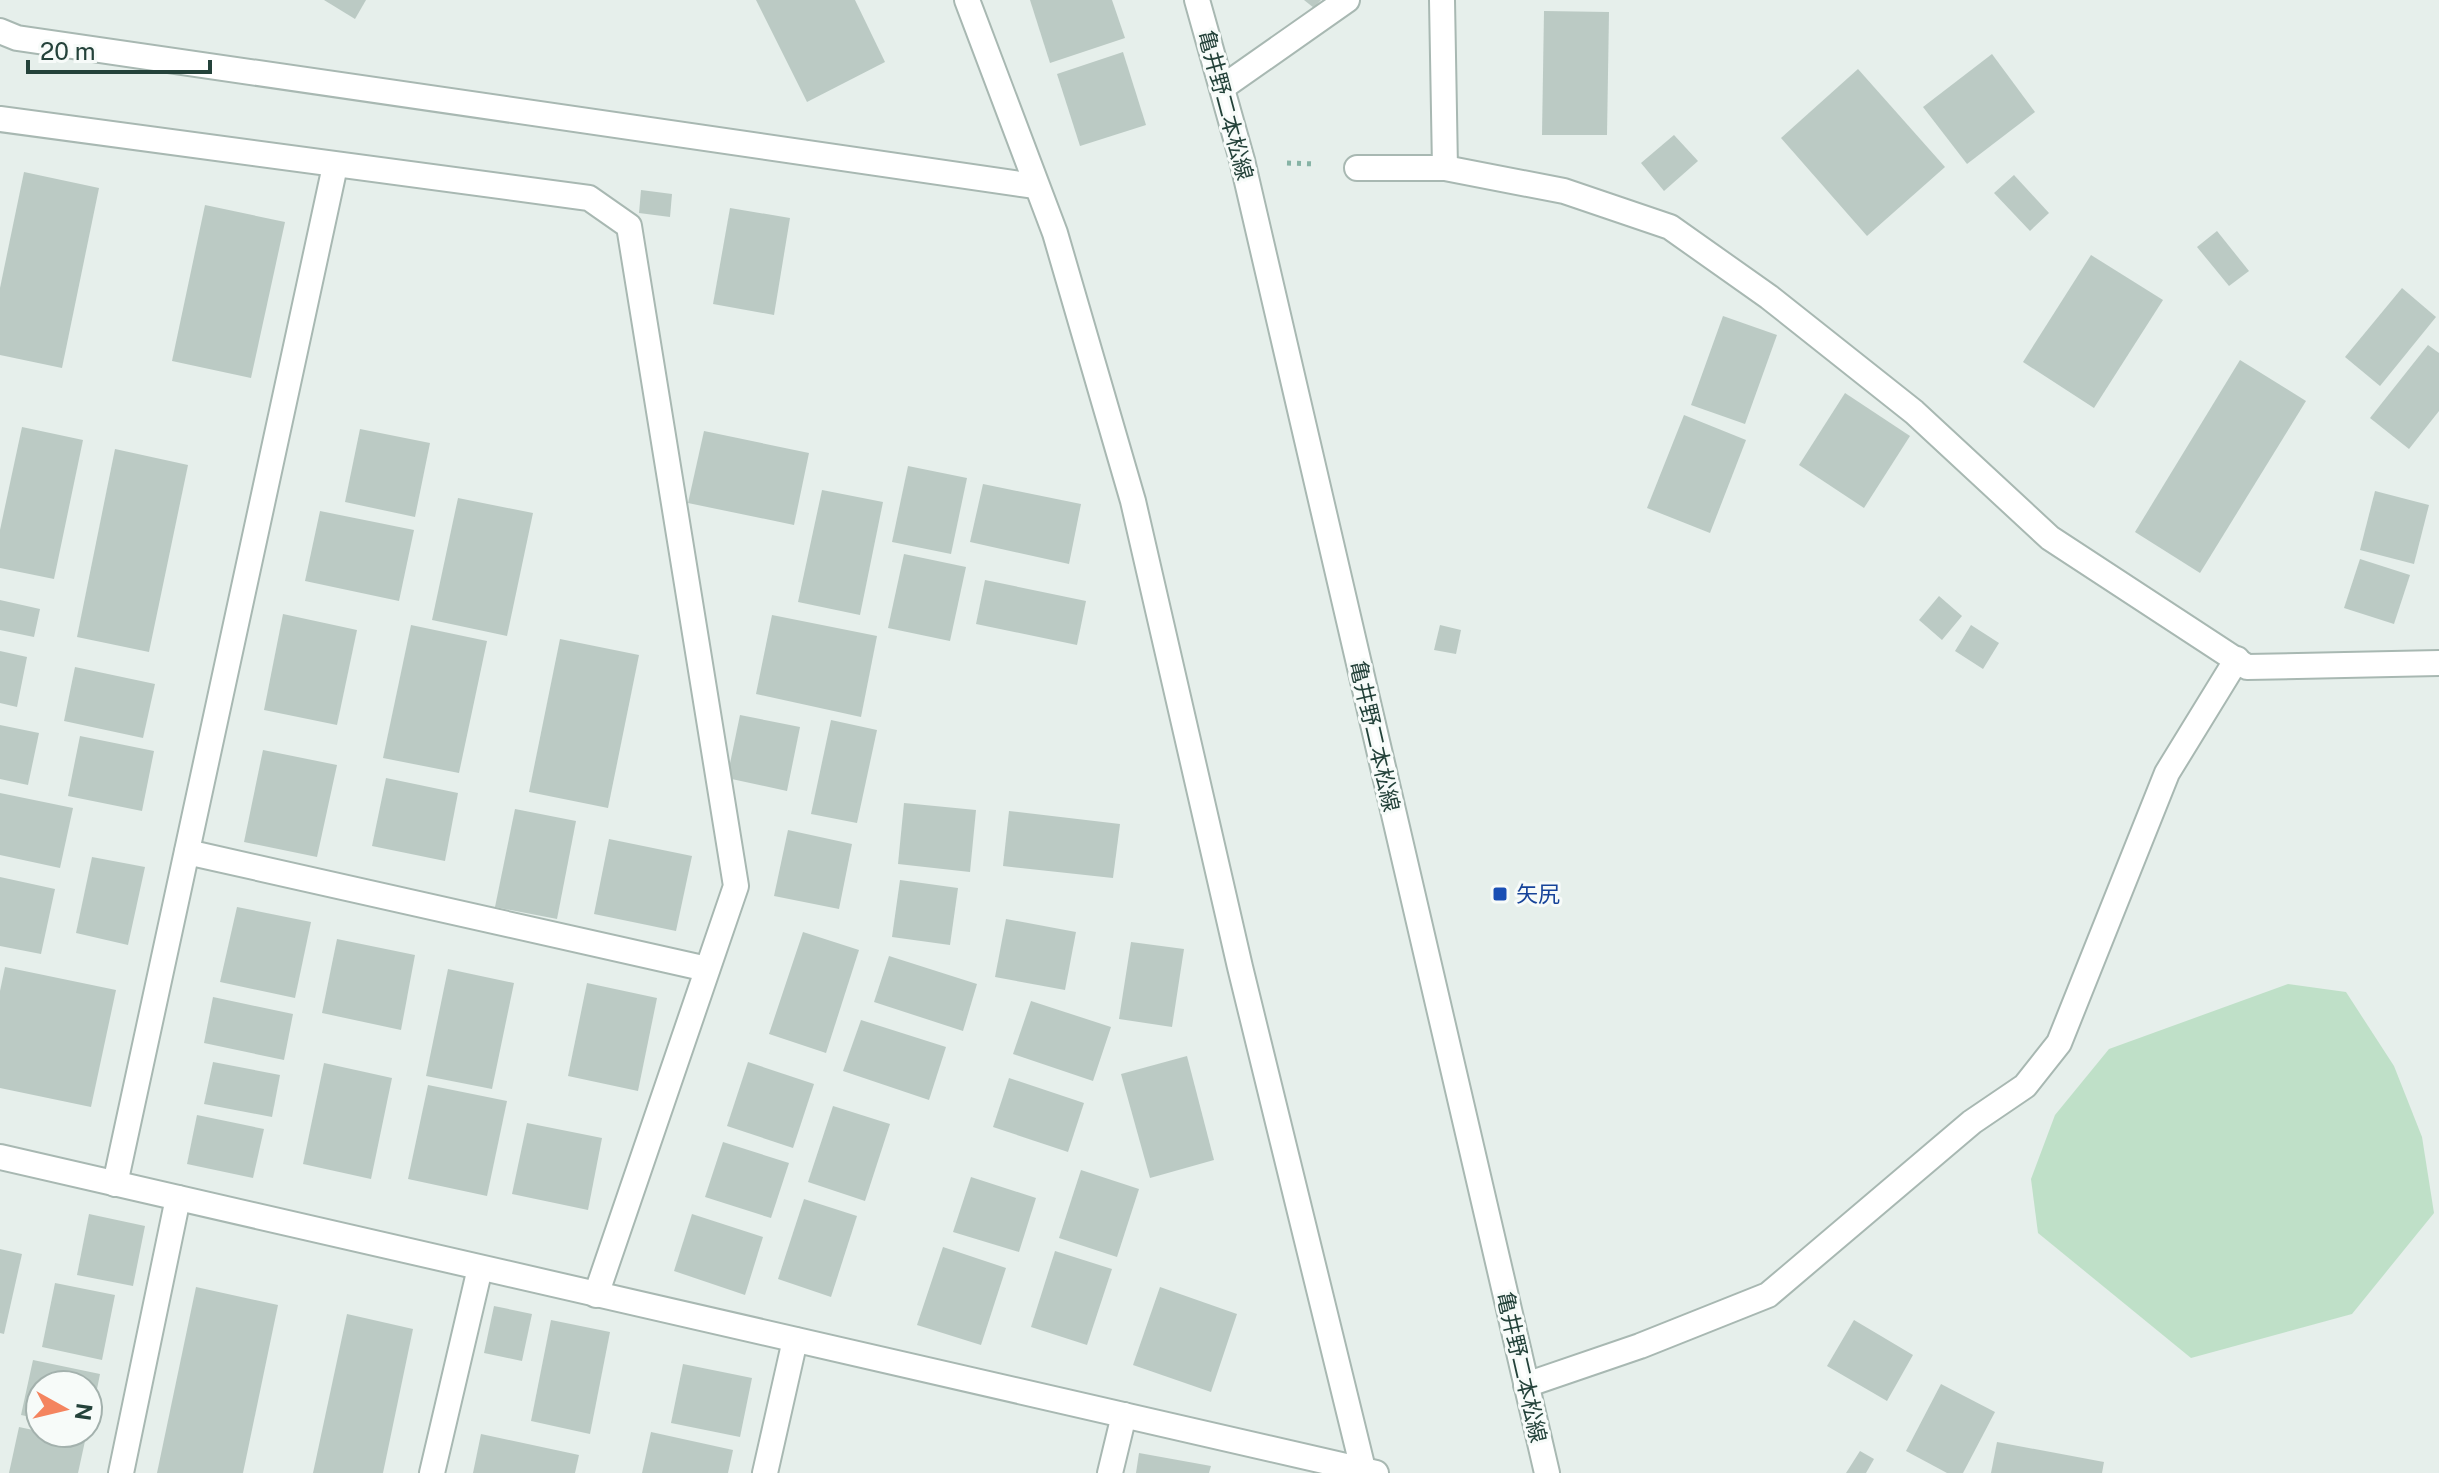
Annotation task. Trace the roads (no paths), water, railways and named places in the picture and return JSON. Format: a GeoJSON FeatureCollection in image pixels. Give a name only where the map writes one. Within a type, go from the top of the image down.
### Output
{"type":"FeatureCollection","features":[{"type":"Feature","properties":{"kind":"street"},"geometry":{"type":"LineString","coordinates":[[0,1157],[1368,1472],[1240,967],[1133,501],[1055,233],[1034,186],[967,0]]}},
{"type":"Feature","properties":{"kind":"street","name":"亀井野二本松線"},"geometry":{"type":"LineString","coordinates":[[1197,0],[1242,160],[1547,1473]]}},
{"type":"Feature","properties":{"kind":"street"},"geometry":{"type":"LineString","coordinates":[[1223,87],[1347,0]]}},
{"type":"Feature","properties":{"kind":"street"},"geometry":{"type":"LineString","coordinates":[[1442,0],[1445,168]]}},
{"type":"Feature","properties":{"kind":"street"},"geometry":{"type":"LineString","coordinates":[[0,31],[17,38],[1034,186]]}},
{"type":"Feature","properties":{"kind":"street"},"geometry":{"type":"LineString","coordinates":[[0,119],[589,198],[629,226],[736,886],[596,1295]]}},
{"type":"Feature","properties":{"kind":"street"},"geometry":{"type":"LineString","coordinates":[[115,1184],[335,166]]}},
{"type":"Feature","properties":{"kind":"street"},"geometry":{"type":"LineString","coordinates":[[1357,168],[1445,168],[1564,191],[1670,227],[1769,297],[1914,412],[2050,538],[2247,667],[2439,663]]}},
{"type":"Feature","properties":{"kind":"street"},"geometry":{"type":"LineString","coordinates":[[1526,1385],[1640,1346],[1768,1295],[1972,1122],[2025,1086],[2059,1043],[2167,773],[2237,659]]}},
{"type":"Feature","properties":{"kind":"street"},"geometry":{"type":"LineString","coordinates":[[187,852],[707,969]]}},
{"type":"Feature","properties":{"kind":"street"},"geometry":{"type":"LineString","coordinates":[[121,1473],[178,1198]]}},
{"type":"Feature","properties":{"kind":"street"},"geometry":{"type":"LineString","coordinates":[[432,1473],[480,1268]]}},
{"type":"Feature","properties":{"kind":"street"},"geometry":{"type":"LineString","coordinates":[[765,1473],[795,1340]]}},
{"type":"Feature","properties":{"kind":"street"},"geometry":{"type":"LineString","coordinates":[[1110,1473],[1124,1415]]}},
{"type":"Feature","properties":{"kind":"place","name":"矢尻"},"geometry":{"type":"Point","coordinates":[1500,894]}}]}
